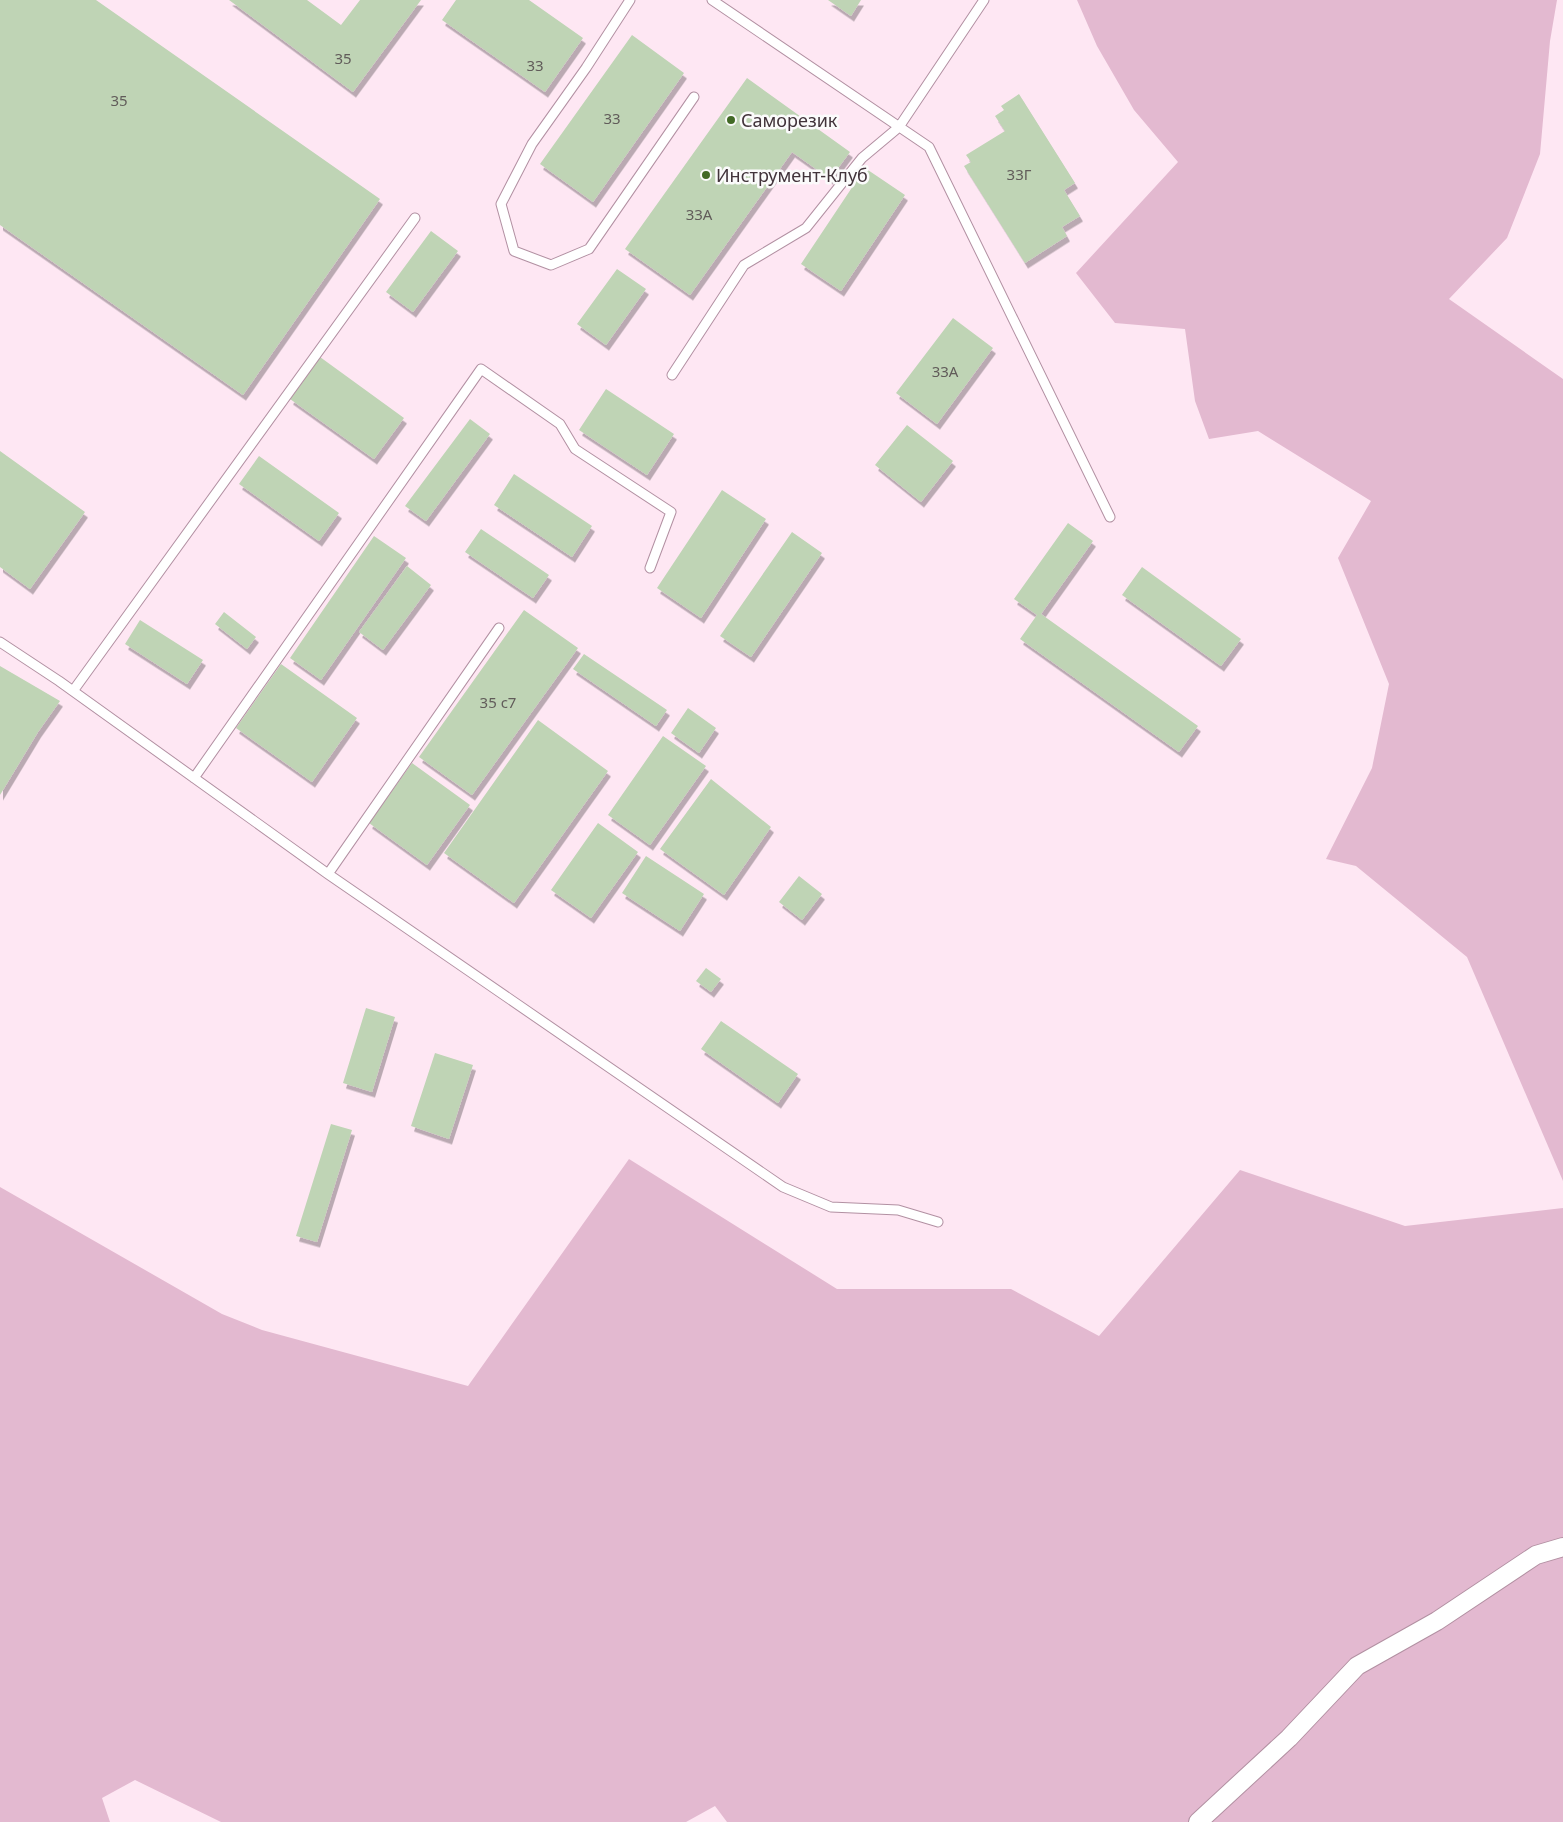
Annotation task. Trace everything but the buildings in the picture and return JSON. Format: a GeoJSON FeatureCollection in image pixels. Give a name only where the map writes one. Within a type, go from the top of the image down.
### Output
{"type":"FeatureCollection","features":[{"type":"Feature","properties":{"kind":"street"},"geometry":{"type":"LineString","coordinates":[[1198,1822],[1289,1738],[1356,1666],[1437,1621],[1536,1554],[1563,1547]]}},
{"type":"Feature","properties":{"kind":"lane"},"geometry":{"type":"LineString","coordinates":[[630,0],[586,68],[532,144],[501,204],[514,251],[551,265],[589,249],[694,97]]}},
{"type":"Feature","properties":{"kind":"lane"},"geometry":{"type":"LineString","coordinates":[[712,0],[929,147],[1110,517]]}},
{"type":"Feature","properties":{"kind":"lane"},"geometry":{"type":"LineString","coordinates":[[672,375],[744,265],[806,228],[862,158],[899,127],[984,0]]}},
{"type":"Feature","properties":{"kind":"lane"},"geometry":{"type":"LineString","coordinates":[[73,691],[415,218]]}},
{"type":"Feature","properties":{"kind":"lane"},"geometry":{"type":"LineString","coordinates":[[194,778],[481,369],[560,424],[575,449],[671,512],[650,568]]}},
{"type":"Feature","properties":{"kind":"lane"},"geometry":{"type":"LineString","coordinates":[[328,874],[500,628]]}},
{"type":"Feature","properties":{"kind":"lane"},"geometry":{"type":"LineString","coordinates":[[0,642],[73,691],[328,874],[783,1187],[831,1207],[898,1210],[938,1222]]}},
{"type":"Feature","properties":{"kind":"shaded area"},"geometry":{"type":"Polygon","coordinates":[[[1077,0],[1557,0],[1550,41],[1540,154],[1507,238],[1449,299],[1563,379],[1563,1181],[1467,957],[1356,866],[1326,859],[1372,768],[1389,684],[1338,558],[1371,501],[1258,431],[1209,439],[1195,401],[1185,329],[1115,323],[1076,273],[1178,162],[1134,110],[1097,46],[1077,0]]]}},
{"type":"Feature","properties":{"kind":"shaded area"},"geometry":{"type":"Polygon","coordinates":[[[629,1159],[837,1289],[1011,1289],[1099,1336],[1240,1170],[1405,1226],[1563,1208],[1563,1822],[727,1822],[715,1806],[686,1822],[221,1822],[135,1780],[102,1798],[110,1822],[0,1822],[0,1187],[222,1314],[262,1330],[468,1386],[629,1159]]]}},
{"type":"Feature","properties":{"kind":"place","name":"Саморезик"},"geometry":{"type":"Point","coordinates":[731,120]}},
{"type":"Feature","properties":{"kind":"place","name":"Инструмент-Клуб"},"geometry":{"type":"Point","coordinates":[706,175]}}]}
